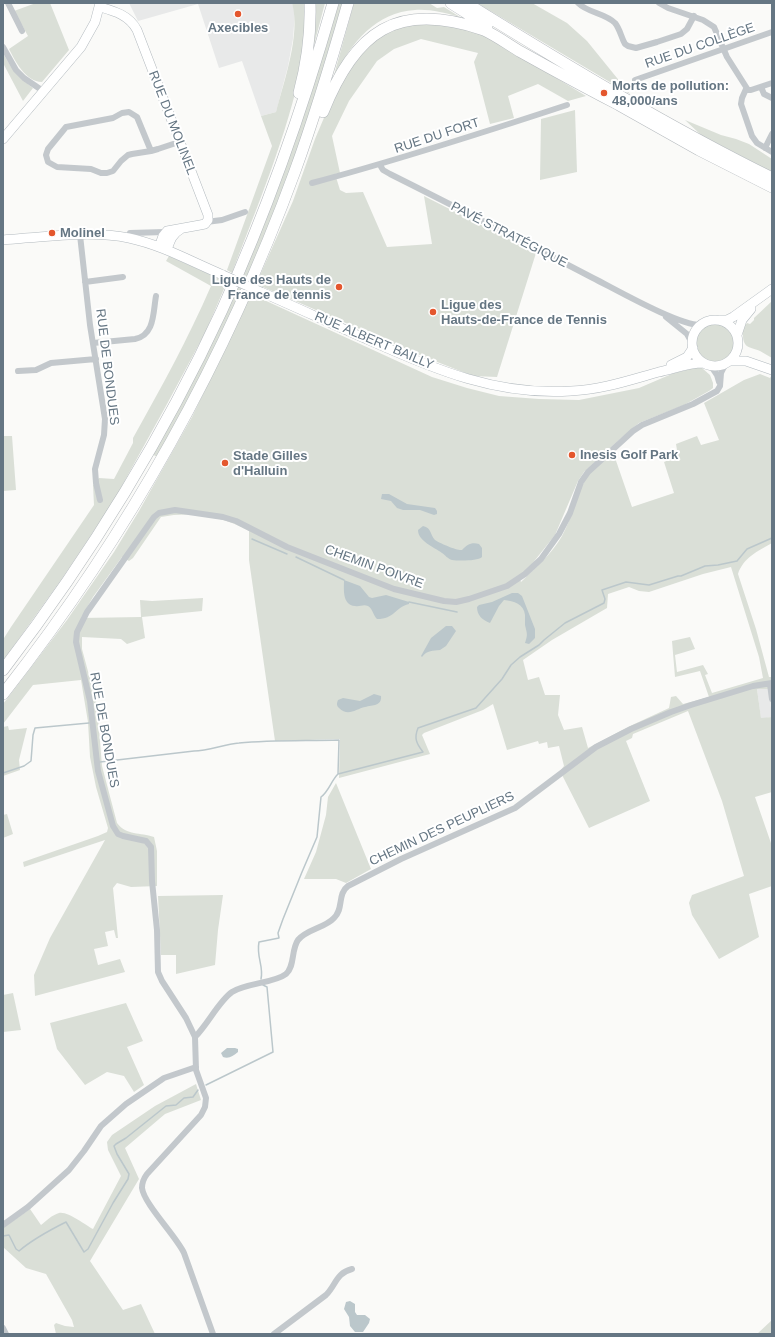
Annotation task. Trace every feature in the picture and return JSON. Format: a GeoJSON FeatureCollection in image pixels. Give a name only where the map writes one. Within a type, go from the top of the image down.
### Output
{"type":"FeatureCollection","features":[{"type":"Feature","properties":{"kind":"highway"},"geometry":{"type":"LineString","coordinates":[[281,166],[307,58],[310,3]]}},
{"type":"Feature","properties":{"kind":"highway"},"geometry":{"type":"LineString","coordinates":[[3,670],[50,606],[96,538],[162,427],[189,378],[242,264],[281,166],[313,71],[333,3]]}},
{"type":"Feature","properties":{"kind":"highway"},"geometry":{"type":"LineString","coordinates":[[258,265],[285,199],[305,144],[323,90],[348,3]]}},
{"type":"Feature","properties":{"kind":"highway"},"geometry":{"type":"LineString","coordinates":[[451,3],[528,52],[625,108],[710,156],[772,187]]}},
{"type":"Feature","properties":{"kind":"highway"},"geometry":{"type":"LineString","coordinates":[[466,3],[630,102],[702,142],[772,178]]}},
{"type":"Feature","properties":{"kind":"highway"},"geometry":{"type":"LineString","coordinates":[[3,694],[85,582],[142,493],[176,434],[209,371],[283,214],[339,74],[351,55],[364,40],[378,28],[394,20],[413,15],[431,15],[451,18],[472,25],[492,35],[586,88],[625,108]]}},
{"type":"Feature","properties":{"kind":"main road"},"geometry":{"type":"LineString","coordinates":[[3,138],[85,42],[95,22],[100,5]]}},
{"type":"Feature","properties":{"kind":"main road","name":"RUE DU MOLINEL"},"geometry":{"type":"LineString","coordinates":[[100,5],[125,16],[135,26],[208,215],[206,222]]}},
{"type":"Feature","properties":{"kind":"main road"},"geometry":{"type":"LineString","coordinates":[[163,249],[176,232],[206,222]]}},
{"type":"Feature","properties":{"kind":"main road"},"geometry":{"type":"LineString","coordinates":[[163,249],[166,232],[181,230]]}},
{"type":"Feature","properties":{"kind":"main road","name":"RUE ALBERT BAILLY"},"geometry":{"type":"LineString","coordinates":[[3,240],[80,235],[116,236],[143,241],[419,362],[484,384],[521,390],[570,392],[604,387],[686,365],[707,365]]}},
{"type":"Feature","properties":{"kind":"main road"},"geometry":{"type":"LineString","coordinates":[[772,289],[733,317],[726,320],[710,321],[702,324],[695,331],[692,346],[697,358],[707,365],[718,366],[746,361],[772,369]]}},
{"type":"Feature","properties":{"kind":"main road"},"geometry":{"type":"LineString","coordinates":[[737,335],[743,318],[772,289]]}},
{"type":"Feature","properties":{"kind":"main road"},"geometry":{"type":"LineString","coordinates":[[719,320],[730,325],[737,335],[739,345],[746,354],[772,369]]}},
{"type":"Feature","properties":{"kind":"main road"},"geometry":{"type":"LineString","coordinates":[[728,363],[736,354],[739,345]]}},
{"type":"Feature","properties":{"kind":"main road","name":"RUE ALBERT BAILLY"},"geometry":{"type":"LineString","coordinates":[[636,379],[679,361],[688,355],[692,346]]}},
{"type":"Feature","properties":{"kind":"street"},"geometry":{"type":"LineString","coordinates":[[8,3],[22,31]]}},
{"type":"Feature","properties":{"kind":"street"},"geometry":{"type":"LineString","coordinates":[[578,3],[583,7],[611,20],[618,27],[625,44],[634,48],[683,33],[689,27],[694,16]]}},
{"type":"Feature","properties":{"kind":"street"},"geometry":{"type":"LineString","coordinates":[[659,3],[668,8],[694,16],[714,27],[723,49],[746,89]]}},
{"type":"Feature","properties":{"kind":"street","name":"RUE DU COLLÈGE"},"geometry":{"type":"LineString","coordinates":[[635,80],[772,32]]}},
{"type":"Feature","properties":{"kind":"street"},"geometry":{"type":"LineString","coordinates":[[3,48],[16,70],[24,78],[43,91]]}},
{"type":"Feature","properties":{"kind":"street"},"geometry":{"type":"LineString","coordinates":[[746,89],[750,90],[772,83]]}},
{"type":"Feature","properties":{"kind":"street"},"geometry":{"type":"LineString","coordinates":[[761,87],[764,94],[772,98]]}},
{"type":"Feature","properties":{"kind":"street"},"geometry":{"type":"LineString","coordinates":[[746,89],[742,98],[742,107],[753,139],[772,152]]}},
{"type":"Feature","properties":{"kind":"street","name":"RUE DU FORT"},"geometry":{"type":"LineString","coordinates":[[312,183],[380,165],[567,105]]}},
{"type":"Feature","properties":{"kind":"street"},"geometry":{"type":"LineString","coordinates":[[151,151],[137,117],[129,112],[122,113],[113,118],[66,127],[48,148],[46,158],[51,164],[57,167],[91,169],[101,173],[108,173],[113,171],[128,155],[151,151],[179,142]]}},
{"type":"Feature","properties":{"kind":"street"},"geometry":{"type":"LineString","coordinates":[[765,148],[772,134]]}},
{"type":"Feature","properties":{"kind":"street","name":"PAVÉ STRATÉGIQUE"},"geometry":{"type":"LineString","coordinates":[[380,165],[383,170],[390,174],[641,302],[687,323],[695,325],[702,324]]}},
{"type":"Feature","properties":{"kind":"street"},"geometry":{"type":"LineString","coordinates":[[206,222],[222,220],[245,212]]}},
{"type":"Feature","properties":{"kind":"street"},"geometry":{"type":"LineString","coordinates":[[130,233],[166,232]]}},
{"type":"Feature","properties":{"kind":"street","name":"RUE DE BONDUES"},"geometry":{"type":"LineString","coordinates":[[80,235],[93,343],[105,419],[104,434],[95,469],[96,483],[100,500]]}},
{"type":"Feature","properties":{"kind":"street"},"geometry":{"type":"LineString","coordinates":[[85,282],[118,276]]}},
{"type":"Feature","properties":{"kind":"street"},"geometry":{"type":"LineString","coordinates":[[93,343],[142,338],[155,317],[154,310],[156,296]]}},
{"type":"Feature","properties":{"kind":"street","name":"PAVÉ STRATÉGIQUE"},"geometry":{"type":"LineString","coordinates":[[641,302],[678,325],[689,336],[692,346]]}},
{"type":"Feature","properties":{"kind":"street"},"geometry":{"type":"LineString","coordinates":[[18,371],[36,370],[51,363],[96,358]]}},
{"type":"Feature","properties":{"kind":"street"},"geometry":{"type":"LineString","coordinates":[[715,392],[720,386],[721,373],[728,363]]}},
{"type":"Feature","properties":{"kind":"street"},"geometry":{"type":"LineString","coordinates":[[707,365],[718,380],[718,388],[715,392]]}},
{"type":"Feature","properties":{"kind":"street","name":"CHEMIN POIVRE"},"geometry":{"type":"LineString","coordinates":[[159,513],[175,510],[223,517],[236,521],[286,547],[389,587],[444,601],[464,601],[511,584],[533,568],[559,534],[570,513],[584,476],[633,431],[650,421],[692,404],[715,392]]}},
{"type":"Feature","properties":{"kind":"street","name":"RUE DE BONDUES"},"geometry":{"type":"LineString","coordinates":[[159,513],[152,520],[87,612],[77,632],[76,642],[90,701],[98,771],[113,826],[118,834],[146,841],[152,848],[152,885],[157,930],[158,972],[164,985],[186,1018],[195,1037]]}},
{"type":"Feature","properties":{"kind":"street"},"geometry":{"type":"LineString","coordinates":[[771,683],[772,699]]}},
{"type":"Feature","properties":{"kind":"street","name":"CHEMIN DES PEUPLIERS"},"geometry":{"type":"LineString","coordinates":[[195,1037],[206,1025],[224,999],[232,992],[279,978],[286,974],[299,939],[305,934],[334,918],[339,912],[342,893],[348,886],[401,859],[515,808],[596,747],[631,729],[691,705],[753,686],[771,683]]}},
{"type":"Feature","properties":{"kind":"street"},"geometry":{"type":"LineString","coordinates":[[195,1037],[196,1067],[206,1098],[204,1110],[198,1119],[147,1174],[142,1186],[143,1192],[150,1204],[178,1241],[184,1253],[214,1334]]}},
{"type":"Feature","properties":{"kind":"street"},"geometry":{"type":"LineString","coordinates":[[3,1225],[28,1207],[69,1170],[98,1130],[121,1108],[160,1080],[172,1074],[196,1067]]}},
{"type":"Feature","properties":{"kind":"street"},"geometry":{"type":"LineString","coordinates":[[274,1334],[326,1295],[338,1277],[352,1269]]}},
{"type":"Feature","properties":{"kind":"street"},"geometry":{"type":"LineString","coordinates":[[3,1328],[6,1334]]}},
{"type":"Feature","properties":{"kind":"shaded area"},"geometry":{"type":"Polygon","coordinates":[[[36,3],[50,3],[69,50],[42,82],[31,79],[26,75],[18,65],[9,49],[28,36],[14,11],[36,3]]]}},
{"type":"Feature","properties":{"kind":"shaded area"},"geometry":{"type":"Polygon","coordinates":[[[129,3],[292,3],[295,12],[293,39],[288,66],[276,112],[261,116],[242,61],[219,68],[198,4],[138,21],[129,3]]]}},
{"type":"Feature","properties":{"kind":"shaded area"},"geometry":{"type":"Polygon","coordinates":[[[292,3],[305,3],[305,41],[296,91],[262,196],[232,273],[227,270],[272,146],[261,116],[276,112],[293,43],[294,15],[292,3]]]}},
{"type":"Feature","properties":{"kind":"shaded area"},"geometry":{"type":"Polygon","coordinates":[[[312,3],[325,3],[310,60],[312,3]]]}},
{"type":"Feature","properties":{"kind":"shaded area"},"geometry":{"type":"Polygon","coordinates":[[[338,3],[344,3],[312,111],[288,179],[231,318],[158,457],[151,454],[234,291],[338,3]]]}},
{"type":"Feature","properties":{"kind":"shaded area"},"geometry":{"type":"Polygon","coordinates":[[[354,3],[429,3],[437,8],[444,7],[460,17],[426,10],[401,12],[389,16],[366,31],[349,52],[336,75],[334,75],[354,3]]]}},
{"type":"Feature","properties":{"kind":"shaded area"},"geometry":{"type":"Polygon","coordinates":[[[477,3],[532,3],[567,23],[587,41],[630,94],[477,3]]]}},
{"type":"Feature","properties":{"kind":"shaded area","name":"Ligue des Hauts-de-France de Tennis"},"geometry":{"type":"Polygon","coordinates":[[[407,20],[469,29],[495,41],[586,96],[568,101],[538,84],[508,96],[514,118],[490,124],[474,62],[478,53],[421,39],[394,49],[377,61],[349,101],[332,136],[340,173],[335,174],[340,190],[346,193],[363,192],[387,247],[432,244],[424,196],[536,253],[497,377],[473,376],[422,356],[256,284],[293,201],[315,139],[345,73],[372,40],[407,20]]]}},
{"type":"Feature","properties":{"kind":"shaded area"},"geometry":{"type":"Polygon","coordinates":[[[3,53],[16,72],[33,88],[23,101],[3,63],[3,53]]]}},
{"type":"Feature","properties":{"kind":"shaded area"},"geometry":{"type":"Polygon","coordinates":[[[575,110],[577,172],[540,180],[541,119],[575,110]]]}},
{"type":"Feature","properties":{"kind":"shaded area"},"geometry":{"type":"Polygon","coordinates":[[[685,120],[721,135],[749,144],[772,159],[772,172],[701,135],[685,120]]]}},
{"type":"Feature","properties":{"kind":"shaded area"},"geometry":{"type":"Polygon","coordinates":[[[169,256],[227,282],[205,333],[113,502],[61,580],[3,661],[3,639],[94,505],[93,485],[99,478],[114,479],[133,443],[133,438],[184,344],[211,286],[166,261],[169,256]]]}},
{"type":"Feature","properties":{"kind":"shaded area"},"geometry":{"type":"Polygon","coordinates":[[[251,294],[432,377],[499,396],[579,400],[639,388],[674,373],[695,368],[702,368],[710,375],[713,388],[684,405],[639,423],[584,472],[578,481],[555,535],[520,579],[521,582],[558,543],[585,480],[594,468],[613,452],[632,507],[674,493],[664,462],[678,456],[676,444],[697,436],[701,445],[719,440],[704,403],[744,380],[760,374],[770,378],[772,375],[772,543],[747,559],[740,568],[738,574],[756,629],[769,677],[772,677],[772,714],[769,689],[757,689],[761,718],[772,717],[772,792],[755,797],[772,846],[772,886],[749,894],[759,937],[719,959],[692,915],[689,903],[692,895],[744,876],[722,801],[688,711],[633,734],[632,738],[626,741],[650,801],[589,828],[560,771],[564,766],[559,746],[548,748],[547,742],[539,744],[538,741],[507,750],[493,704],[483,710],[424,733],[422,735],[430,754],[339,778],[340,739],[275,741],[249,560],[249,531],[217,518],[195,515],[173,515],[161,517],[133,558],[129,561],[122,557],[93,597],[81,618],[141,617],[140,600],[152,601],[203,598],[202,611],[142,617],[145,638],[127,644],[121,639],[82,637],[82,649],[97,705],[102,766],[117,823],[129,832],[154,837],[157,851],[157,886],[131,887],[117,883],[113,888],[118,938],[116,938],[114,930],[105,932],[108,946],[94,949],[98,965],[120,959],[125,972],[35,996],[34,975],[50,938],[105,840],[24,867],[23,862],[98,836],[107,832],[108,828],[96,787],[90,757],[88,722],[81,680],[33,685],[3,724],[3,704],[67,620],[114,552],[192,417],[251,294]],[[731,567],[703,574],[649,592],[639,591],[629,587],[608,594],[607,608],[552,640],[523,660],[528,680],[539,677],[545,695],[560,695],[558,715],[564,730],[582,727],[588,748],[669,708],[671,697],[676,696],[683,704],[709,697],[700,671],[675,677],[672,641],[690,637],[695,649],[675,655],[677,672],[703,665],[708,674],[705,675],[712,693],[763,678],[759,657],[731,567]]]}},
{"type":"Feature","properties":{"kind":"shaded area"},"geometry":{"type":"Polygon","coordinates":[[[772,301],[772,358],[760,351],[748,347],[743,340],[743,332],[747,323],[750,324],[754,318],[772,301]]]}},
{"type":"Feature","properties":{"kind":"shaded area"},"geometry":{"type":"Polygon","coordinates":[[[715,324],[725,327],[731,333],[734,343],[731,353],[725,359],[715,362],[705,359],[699,353],[696,343],[699,333],[705,327],[715,324]]]}},
{"type":"Feature","properties":{"kind":"shaded area"},"geometry":{"type":"Polygon","coordinates":[[[3,436],[12,436],[16,490],[3,491],[3,436]]]}},
{"type":"Feature","properties":{"kind":"shaded area"},"geometry":{"type":"Polygon","coordinates":[[[382,494],[389,494],[407,504],[435,508],[437,514],[434,515],[420,510],[403,510],[397,508],[391,501],[381,499],[382,494]]]}},
{"type":"Feature","properties":{"kind":"shaded area"},"geometry":{"type":"Polygon","coordinates":[[[423,526],[428,528],[435,540],[453,548],[462,550],[469,544],[479,544],[482,548],[482,557],[468,560],[455,560],[448,558],[423,541],[418,530],[423,526]]]}},
{"type":"Feature","properties":{"kind":"shaded area"},"geometry":{"type":"Polygon","coordinates":[[[344,580],[360,586],[369,597],[372,598],[386,595],[409,602],[409,604],[383,619],[377,619],[368,606],[355,606],[348,603],[344,592],[344,580]]]}},
{"type":"Feature","properties":{"kind":"shaded area"},"geometry":{"type":"Polygon","coordinates":[[[512,593],[518,593],[522,596],[535,629],[535,638],[529,644],[525,643],[527,634],[524,611],[518,604],[504,600],[490,623],[482,619],[478,612],[477,607],[479,605],[492,602],[512,593]]]}},
{"type":"Feature","properties":{"kind":"shaded area"},"geometry":{"type":"Polygon","coordinates":[[[446,626],[452,626],[456,631],[446,646],[440,650],[428,652],[422,657],[421,656],[431,638],[446,626]]]}},
{"type":"Feature","properties":{"kind":"shaded area"},"geometry":{"type":"Polygon","coordinates":[[[757,689],[769,689],[772,717],[761,719],[757,689]]]}},
{"type":"Feature","properties":{"kind":"shaded area"},"geometry":{"type":"Polygon","coordinates":[[[374,694],[381,696],[380,702],[352,712],[342,711],[337,705],[338,700],[343,698],[360,701],[374,694]]]}},
{"type":"Feature","properties":{"kind":"shaded area"},"geometry":{"type":"Polygon","coordinates":[[[8,726],[9,730],[27,728],[19,760],[20,770],[3,776],[3,727],[8,726]]]}},
{"type":"Feature","properties":{"kind":"shaded area"},"geometry":{"type":"Polygon","coordinates":[[[336,783],[371,869],[346,883],[336,879],[304,879],[316,852],[326,815],[328,797],[336,783]]]}},
{"type":"Feature","properties":{"kind":"shaded area"},"geometry":{"type":"Polygon","coordinates":[[[7,814],[13,834],[3,838],[3,815],[7,814]]]}},
{"type":"Feature","properties":{"kind":"shaded area"},"geometry":{"type":"Polygon","coordinates":[[[223,895],[215,965],[176,974],[176,955],[161,955],[158,896],[223,895]]]}},
{"type":"Feature","properties":{"kind":"shaded area"},"geometry":{"type":"Polygon","coordinates":[[[13,993],[21,1030],[3,1032],[3,995],[13,993]]]}},
{"type":"Feature","properties":{"kind":"shaded area"},"geometry":{"type":"Polygon","coordinates":[[[126,1003],[143,1041],[127,1047],[144,1085],[134,1092],[124,1076],[107,1072],[85,1085],[57,1049],[50,1023],[126,1003]]]}},
{"type":"Feature","properties":{"kind":"shaded area"},"geometry":{"type":"Polygon","coordinates":[[[227,1048],[238,1049],[238,1052],[231,1057],[223,1057],[221,1053],[227,1048]]]}},
{"type":"Feature","properties":{"kind":"shaded area"},"geometry":{"type":"Polygon","coordinates":[[[196,1084],[201,1100],[165,1114],[125,1148],[139,1179],[90,1261],[123,1310],[141,1304],[155,1334],[56,1334],[54,1325],[56,1323],[74,1327],[72,1320],[46,1274],[26,1268],[3,1247],[3,1228],[30,1209],[41,1225],[54,1215],[63,1213],[72,1216],[93,1229],[121,1176],[108,1150],[107,1142],[112,1135],[155,1106],[196,1084]]]}},
{"type":"Feature","properties":{"kind":"shaded area"},"geometry":{"type":"Polygon","coordinates":[[[350,1301],[355,1304],[355,1312],[357,1315],[365,1315],[370,1319],[363,1332],[355,1332],[350,1326],[349,1317],[344,1309],[346,1302],[350,1301]]]}},
{"type":"Feature","properties":{"kind":"shaded area"},"geometry":{"type":"Polygon","coordinates":[[[772,1320],[772,1334],[757,1334],[772,1320]]]}},
{"type":"Feature","properties":{"kind":"waterway"},"geometry":{"type":"LineString","coordinates":[[261,979],[262,970],[258,952],[259,942],[279,938],[278,933],[283,919],[317,837],[321,797],[338,774],[423,752],[416,740],[418,728],[476,708],[502,679],[511,665],[520,657],[539,645],[565,623],[604,603],[605,599],[602,590],[626,582],[649,585],[681,576],[705,566],[737,561],[747,549],[772,538]]}},
{"type":"Feature","properties":{"kind":"waterway"},"geometry":{"type":"LineString","coordinates":[[252,539],[287,554]]}},
{"type":"Feature","properties":{"kind":"waterway"},"geometry":{"type":"LineString","coordinates":[[296,557],[344,580]]}},
{"type":"Feature","properties":{"kind":"waterway"},"geometry":{"type":"LineString","coordinates":[[409,602],[457,612]]}},
{"type":"Feature","properties":{"kind":"waterway"},"geometry":{"type":"LineString","coordinates":[[3,773],[24,766],[31,761],[35,728],[89,723]]}},
{"type":"Feature","properties":{"kind":"waterway"},"geometry":{"type":"LineString","coordinates":[[100,762],[200,751],[239,743],[339,740],[338,774]]}},
{"type":"Feature","properties":{"kind":"waterway"},"geometry":{"type":"LineString","coordinates":[[206,1085],[273,1052],[267,987],[263,985]]}},
{"type":"Feature","properties":{"kind":"waterway"},"geometry":{"type":"LineString","coordinates":[[3,1236],[9,1235],[16,1249],[19,1251],[36,1239],[66,1222],[84,1252],[88,1249],[128,1179],[129,1174],[114,1146],[166,1106],[176,1105],[184,1098],[193,1097],[198,1090]]}},
{"type":"Feature","properties":{"kind":"place","name":"Axecibles"},"geometry":{"type":"Point","coordinates":[238,14]}},
{"type":"Feature","properties":{"kind":"place","name":"Morts de pollution: 48,000/ans"},"geometry":{"type":"Point","coordinates":[604,93]}},
{"type":"Feature","properties":{"kind":"place","name":"Molinel"},"geometry":{"type":"Point","coordinates":[52,233]}},
{"type":"Feature","properties":{"kind":"place","name":"Ligue des Hauts de France de tennis"},"geometry":{"type":"Point","coordinates":[339,287]}},
{"type":"Feature","properties":{"kind":"place","name":"Ligue des Hauts-de-France de Tennis"},"geometry":{"type":"Point","coordinates":[433,312]}},
{"type":"Feature","properties":{"kind":"place","name":"Inesis Golf Park"},"geometry":{"type":"Point","coordinates":[572,455]}},
{"type":"Feature","properties":{"kind":"place","name":"Stade Gilles d'Halluin"},"geometry":{"type":"Point","coordinates":[225,463]}}]}
